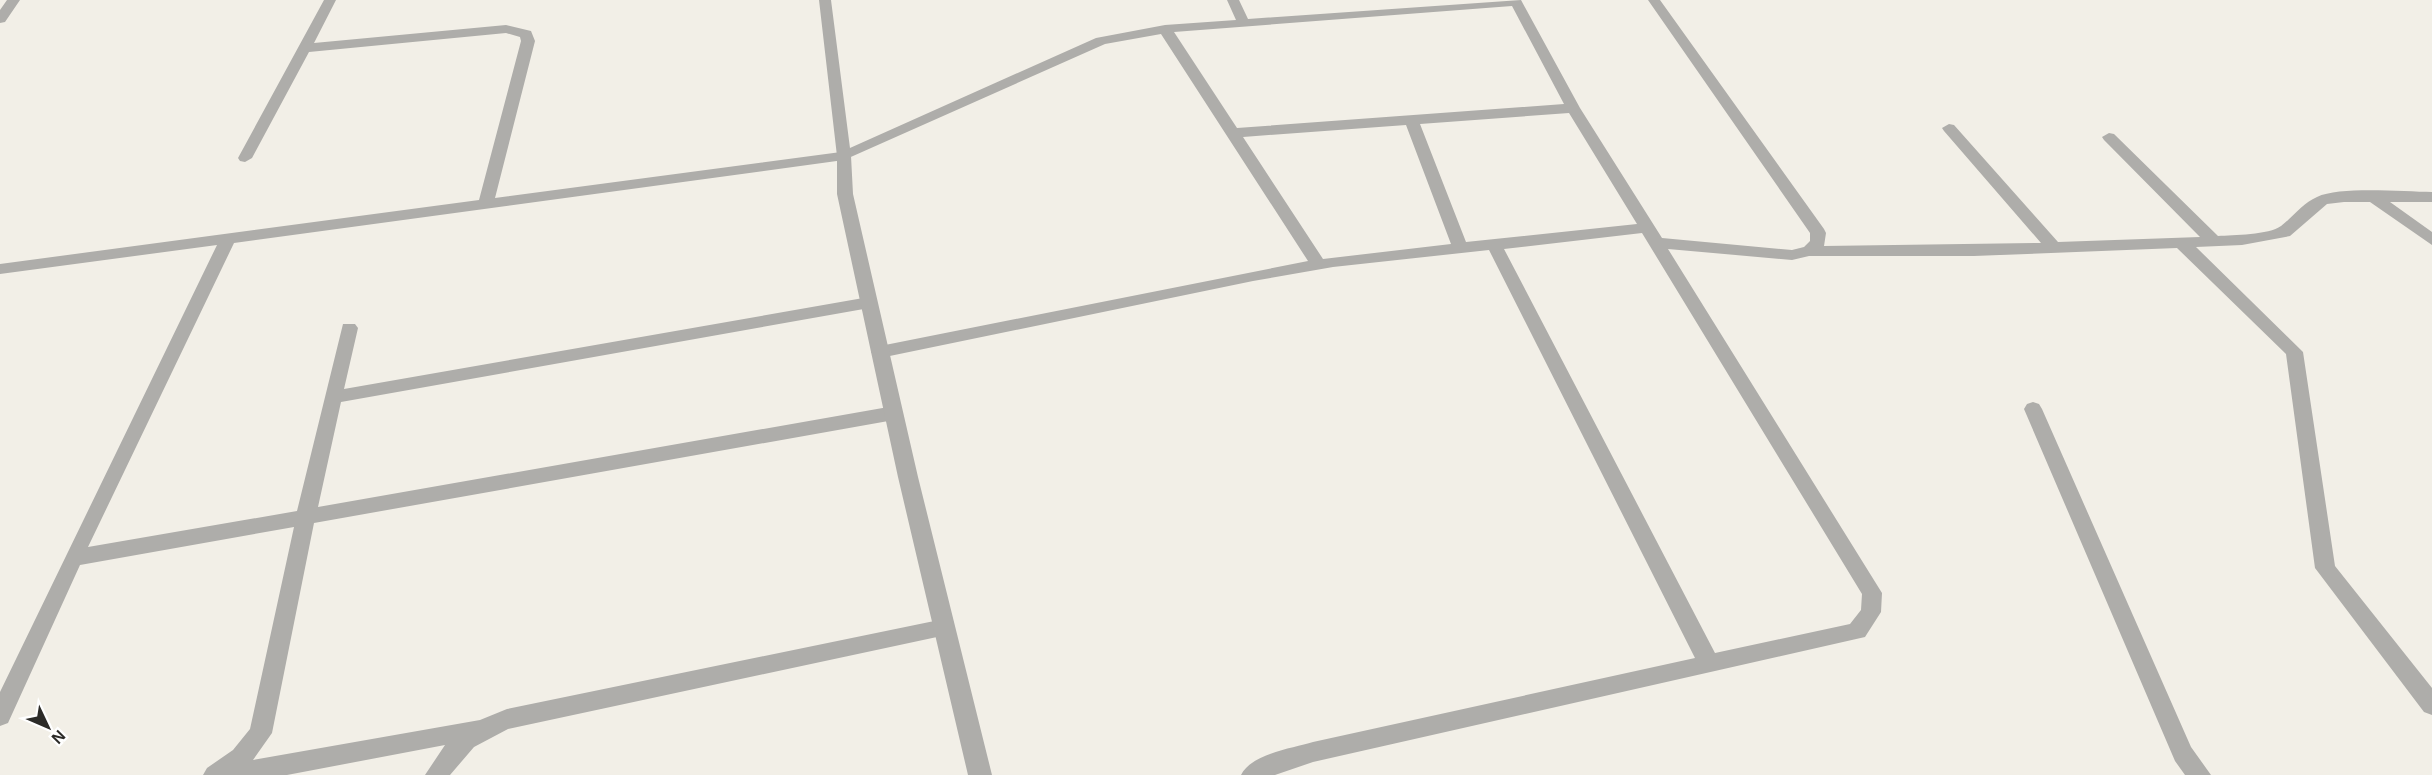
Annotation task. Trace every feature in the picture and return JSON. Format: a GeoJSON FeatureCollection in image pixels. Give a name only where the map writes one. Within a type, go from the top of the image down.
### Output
{"type":"FeatureCollection","features":[{"type":"Feature","properties":{"kind":"street"},"geometry":{"type":"LineString","coordinates":[[0,19],[14,0]]}},
{"type":"Feature","properties":{"kind":"street"},"geometry":{"type":"LineString","coordinates":[[245,158],[330,0]]}},
{"type":"Feature","properties":{"kind":"street"},"geometry":{"type":"LineString","coordinates":[[825,0],[844,156],[845,194],[894,413],[980,775]]}},
{"type":"Feature","properties":{"kind":"street"},"geometry":{"type":"LineString","coordinates":[[1233,0],[1244,23]]}},
{"type":"Feature","properties":{"kind":"street"},"geometry":{"type":"LineString","coordinates":[[1654,0],[1818,233],[1818,243],[1809,251]]}},
{"type":"Feature","properties":{"kind":"street"},"geometry":{"type":"LineString","coordinates":[[0,269],[844,156],[1101,41],[1165,29],[1516,1],[1574,108],[1872,593],[1871,612],[1857,632],[1313,752],[1268,767],[1253,775]]}},
{"type":"Feature","properties":{"kind":"street"},"geometry":{"type":"LineString","coordinates":[[304,48],[506,29],[519,30],[526,34],[528,41],[485,205]]}},
{"type":"Feature","properties":{"kind":"street"},"geometry":{"type":"LineString","coordinates":[[1165,29],[1319,265]]}},
{"type":"Feature","properties":{"kind":"street"},"geometry":{"type":"LineString","coordinates":[[1231,133],[1574,108]]}},
{"type":"Feature","properties":{"kind":"street"},"geometry":{"type":"LineString","coordinates":[[1411,120],[1461,249]]}},
{"type":"Feature","properties":{"kind":"street"},"geometry":{"type":"LineString","coordinates":[[1949,128],[2054,248]]}},
{"type":"Feature","properties":{"kind":"street"},"geometry":{"type":"LineString","coordinates":[[2109,137],[2214,242]]}},
{"type":"Feature","properties":{"kind":"street"},"geometry":{"type":"LineString","coordinates":[[2374,197],[2432,240]]}},
{"type":"Feature","properties":{"kind":"street"},"geometry":{"type":"LineString","coordinates":[[880,351],[1253,276],[1319,265],[1494,245],[1652,235],[1792,255],[1809,251],[2054,248],[2214,242],[2242,240],[2284,232],[2309,208],[2323,200],[2432,197]]}},
{"type":"Feature","properties":{"kind":"street"},"geometry":{"type":"LineString","coordinates":[[0,716],[73,558],[228,239]]}},
{"type":"Feature","properties":{"kind":"street"},"geometry":{"type":"LineString","coordinates":[[2182,243],[2294,352],[2325,568],[2432,705]]}},
{"type":"Feature","properties":{"kind":"street"},"geometry":{"type":"LineString","coordinates":[[1494,245],[1709,664]]}},
{"type":"Feature","properties":{"kind":"street"},"geometry":{"type":"LineString","coordinates":[[333,397],[869,303]]}},
{"type":"Feature","properties":{"kind":"street"},"geometry":{"type":"LineString","coordinates":[[215,775],[229,768],[248,752],[261,733],[306,516],[349,328]]}},
{"type":"Feature","properties":{"kind":"street"},"geometry":{"type":"LineString","coordinates":[[2033,409],[2183,754],[2199,775]]}},
{"type":"Feature","properties":{"kind":"street"},"geometry":{"type":"LineString","coordinates":[[73,558],[894,413]]}},
{"type":"Feature","properties":{"kind":"street"},"geometry":{"type":"LineString","coordinates":[[231,775],[482,728],[507,719],[944,628]]}},
{"type":"Feature","properties":{"kind":"street"},"geometry":{"type":"LineString","coordinates":[[437,775],[452,751],[482,728]]}}]}
